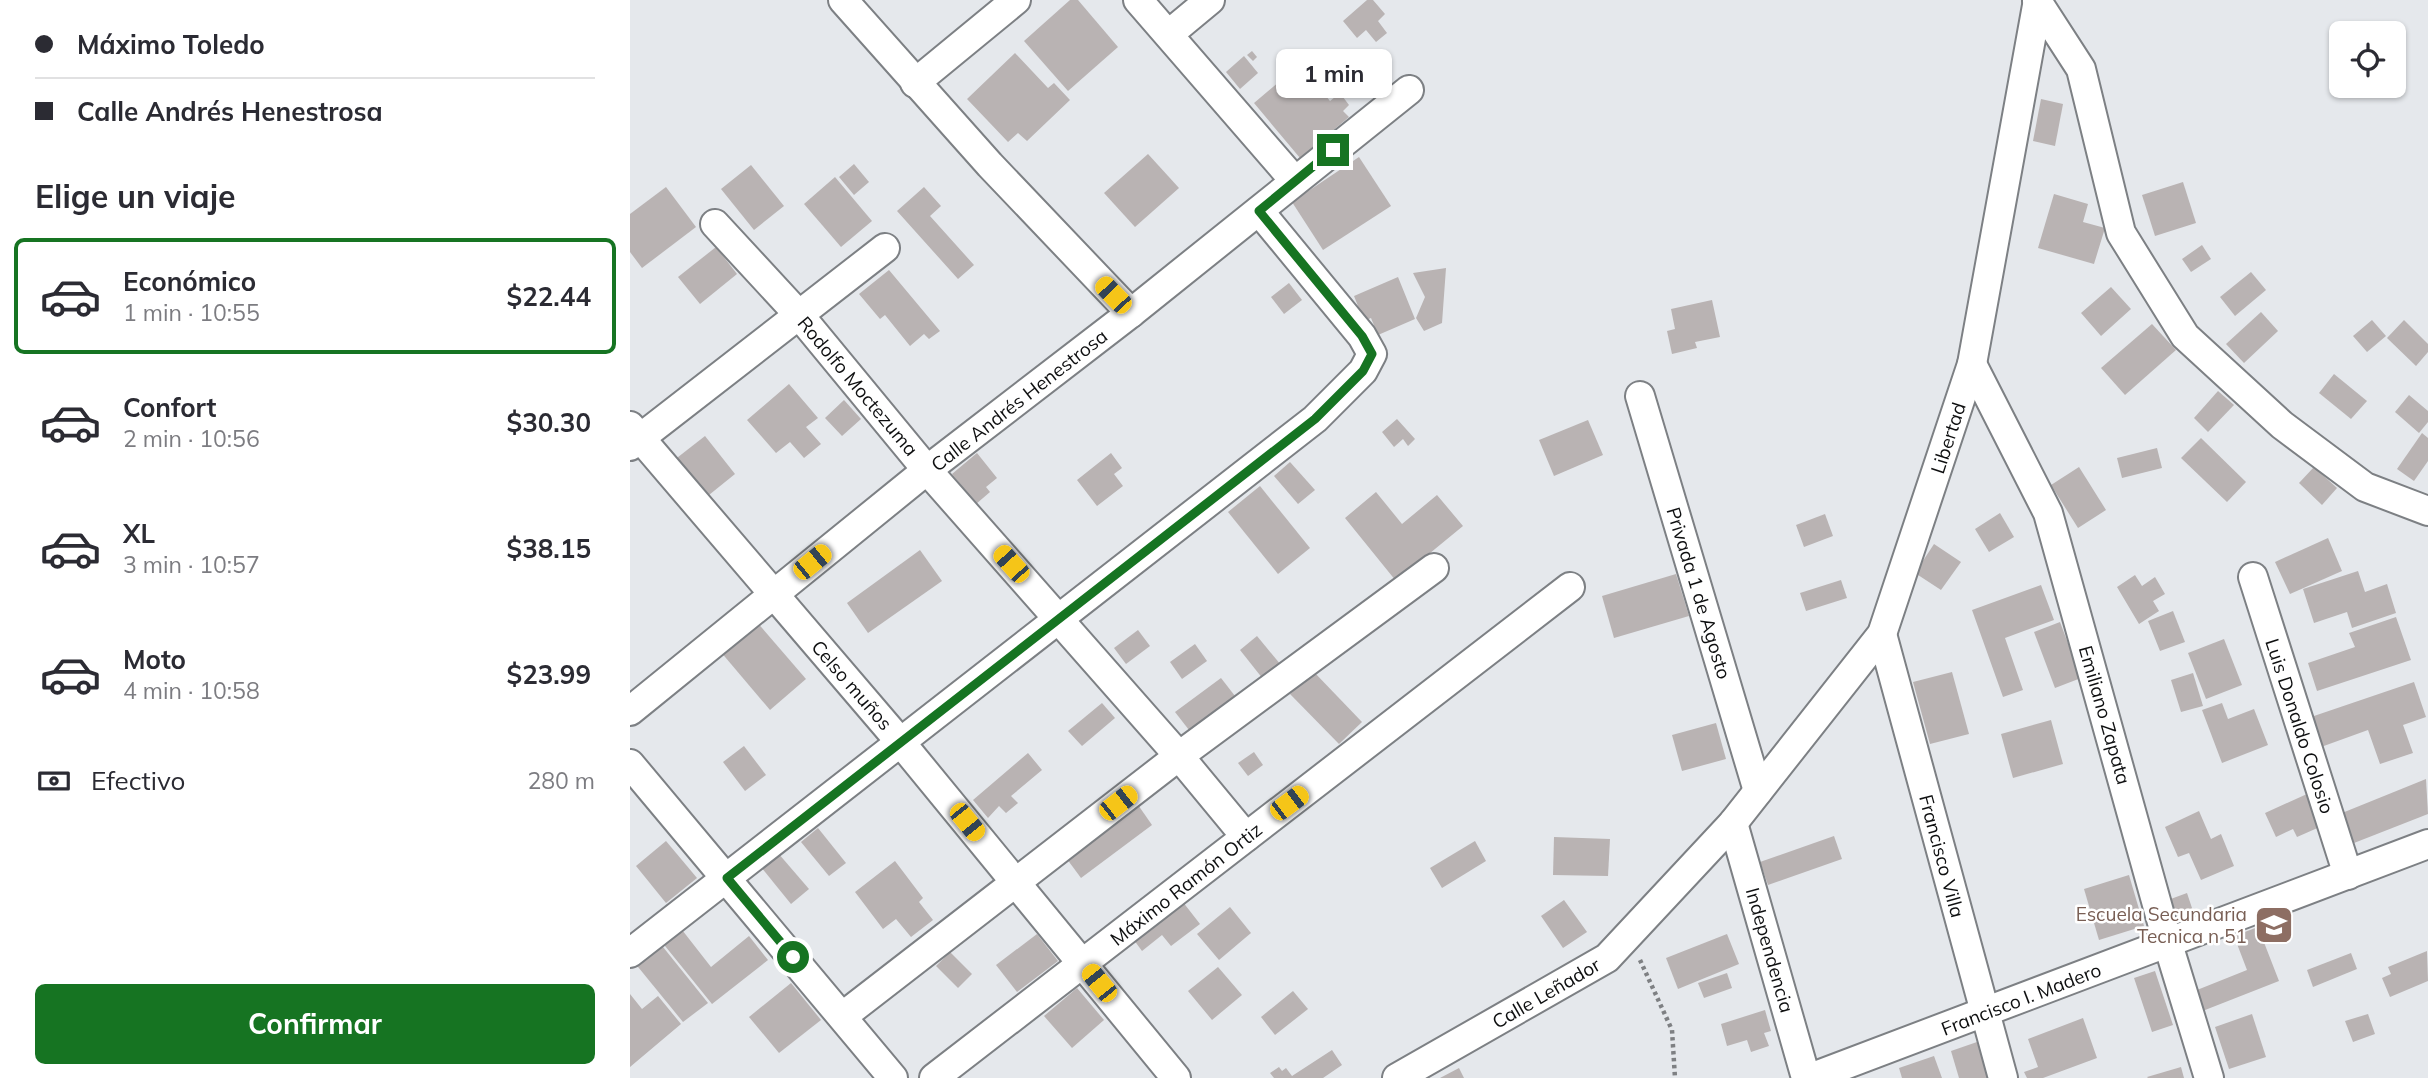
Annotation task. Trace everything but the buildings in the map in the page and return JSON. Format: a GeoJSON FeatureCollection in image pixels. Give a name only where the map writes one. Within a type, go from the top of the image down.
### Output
{"type":"FeatureCollection","features":[{"type":"Feature","properties":{"kind":"street"},"geometry":{"type":"LineString","coordinates":[[843,0],[915,83],[1131,313]]}},
{"type":"Feature","properties":{"kind":"street"},"geometry":{"type":"LineString","coordinates":[[915,83],[1016,0]]}},
{"type":"Feature","properties":{"kind":"street"},"geometry":{"type":"LineString","coordinates":[[1138,0],[1294,180]]}},
{"type":"Feature","properties":{"kind":"street"},"geometry":{"type":"LineString","coordinates":[[1169,34],[1210,0]]}},
{"type":"Feature","properties":{"kind":"street"},"geometry":{"type":"LineString","coordinates":[[2038,0],[2081,69],[2121,233],[2185,336],[2282,425],[2365,487],[2428,511]]}},
{"type":"Feature","properties":{"kind":"street","name":"Libertad"},"geometry":{"type":"LineString","coordinates":[[1733,823],[1882,634],[1972,364],[2038,0]]}},
{"type":"Feature","properties":{"kind":"street","name":"Calle Andrés Henestrosa"},"geometry":{"type":"LineString","coordinates":[[630,711],[928,470],[1131,313],[1409,90]]}},
{"type":"Feature","properties":{"kind":"street"},"geometry":{"type":"LineString","coordinates":[[630,953],[902,744],[1315,419],[1363,371],[1372,354],[1362,336],[1259,211]]}},
{"type":"Feature","properties":{"kind":"street","name":"Rodolfo Moctezuma"},"geometry":{"type":"LineString","coordinates":[[715,224],[800,316],[928,470],[1179,756],[1246,837]]}},
{"type":"Feature","properties":{"kind":"street"},"geometry":{"type":"LineString","coordinates":[[633,437],[800,316],[885,247]]}},
{"type":"Feature","properties":{"kind":"street","name":"Emiliano Zapata"},"geometry":{"type":"LineString","coordinates":[[1972,364],[2048,513],[2168,944],[2209,1078]]}},
{"type":"Feature","properties":{"kind":"street","name":"Privada 1 de Agosto"},"geometry":{"type":"LineString","coordinates":[[1640,396],[1758,791]]}},
{"type":"Feature","properties":{"kind":"street","name":"Celso muños"},"geometry":{"type":"LineString","coordinates":[[633,437],[774,593],[902,744],[1176,1078]]}},
{"type":"Feature","properties":{"kind":"street"},"geometry":{"type":"LineString","coordinates":[[843,1016],[1179,756],[1434,568]]}},
{"type":"Feature","properties":{"kind":"street","name":"Luis Donaldo Colosio"},"geometry":{"type":"LineString","coordinates":[[2253,578],[2348,875]]}},
{"type":"Feature","properties":{"kind":"street","name":"Máximo Ramón Ortiz"},"geometry":{"type":"LineString","coordinates":[[934,1078],[1570,587]]}},
{"type":"Feature","properties":{"kind":"street","name":"Francisco Villa"},"geometry":{"type":"LineString","coordinates":[[1882,634],[2003,1078]]}},
{"type":"Feature","properties":{"kind":"street"},"geometry":{"type":"LineString","coordinates":[[630,764],[893,1078]]}},
{"type":"Feature","properties":{"kind":"street","name":"Calle Leñador"},"geometry":{"type":"LineString","coordinates":[[1397,1078],[1607,958],[1733,823]]}},
{"type":"Feature","properties":{"kind":"street","name":"Independencia"},"geometry":{"type":"LineString","coordinates":[[1733,823],[1808,1078]]}},
{"type":"Feature","properties":{"kind":"street","name":"Francisco I. Madero"},"geometry":{"type":"LineString","coordinates":[[1808,1078],[2428,844]]}},
{"type":"Feature","properties":{"kind":"path"},"geometry":{"type":"LineString","coordinates":[[1629,934],[1672,1030],[1675,1078]]}},
{"type":"Feature","properties":{"kind":"place","name":"Escuela Secundaria Tecnica n 51"},"geometry":{"type":"Point","coordinates":[2274,925]}},
{"type":"Feature","properties":{"kind":"route"},"geometry":{"type":"LineString","coordinates":[[793,957],[727,878],[1061,620],[1315,419],[1363,371],[1372,354],[1362,336],[1259,211],[1333,150]]}}]}
